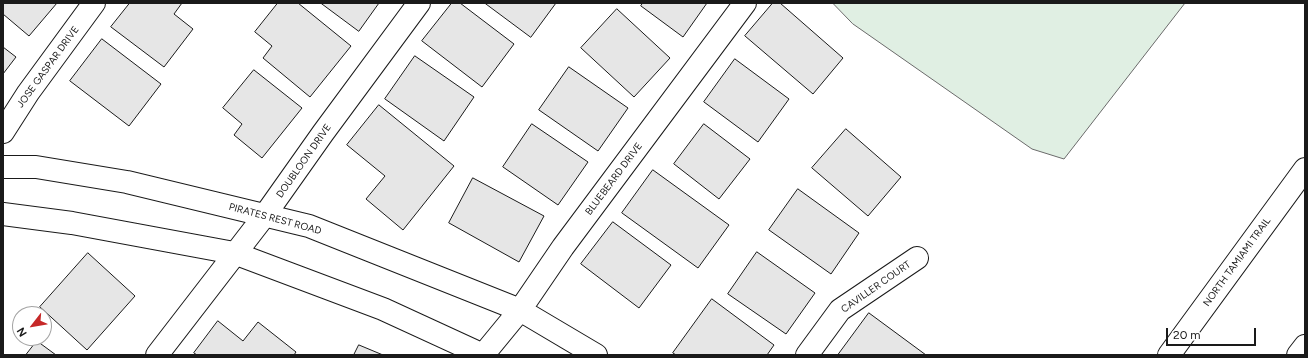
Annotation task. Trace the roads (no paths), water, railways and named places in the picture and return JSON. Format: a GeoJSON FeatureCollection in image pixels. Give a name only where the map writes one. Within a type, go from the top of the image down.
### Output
{"type":"FeatureCollection","features":[{"type":"Feature","properties":{"kind":"street","name":"JOSE GASPAR DRIVE"},"geometry":{"type":"LineString","coordinates":[[3,132],[28,93],[94,3]]}},
{"type":"Feature","properties":{"kind":"street","name":"DOUBLOON DRIVE"},"geometry":{"type":"LineString","coordinates":[[157,355],[234,253],[266,215],[323,133],[419,3]]}},
{"type":"Feature","properties":{"kind":"street","name":"BLUEBEARD DRIVE"},"geometry":{"type":"LineString","coordinates":[[483,355],[520,310],[563,247],[745,3]]}},
{"type":"Feature","properties":{"kind":"street","name":"PIRATES REST ROAD"},"geometry":{"type":"LineString","coordinates":[[3,167],[36,167],[127,182],[309,226],[520,310],[596,355]]}},
{"type":"Feature","properties":{"kind":"street","name":"NORTH TAMIAMI TRAIL"},"geometry":{"type":"LineString","coordinates":[[1169,355],[1305,169]]}},
{"type":"Feature","properties":{"kind":"street"},"geometry":{"type":"LineString","coordinates":[[3,214],[72,223],[234,253],[383,309],[483,355]]}},
{"type":"Feature","properties":{"kind":"street","name":"CAVILLER COURT"},"geometry":{"type":"LineString","coordinates":[[807,355],[840,310],[917,258]]}},
{"type":"Feature","properties":{"kind":"street"},"geometry":{"type":"LineString","coordinates":[[1298,355],[1305,346]]}}]}
